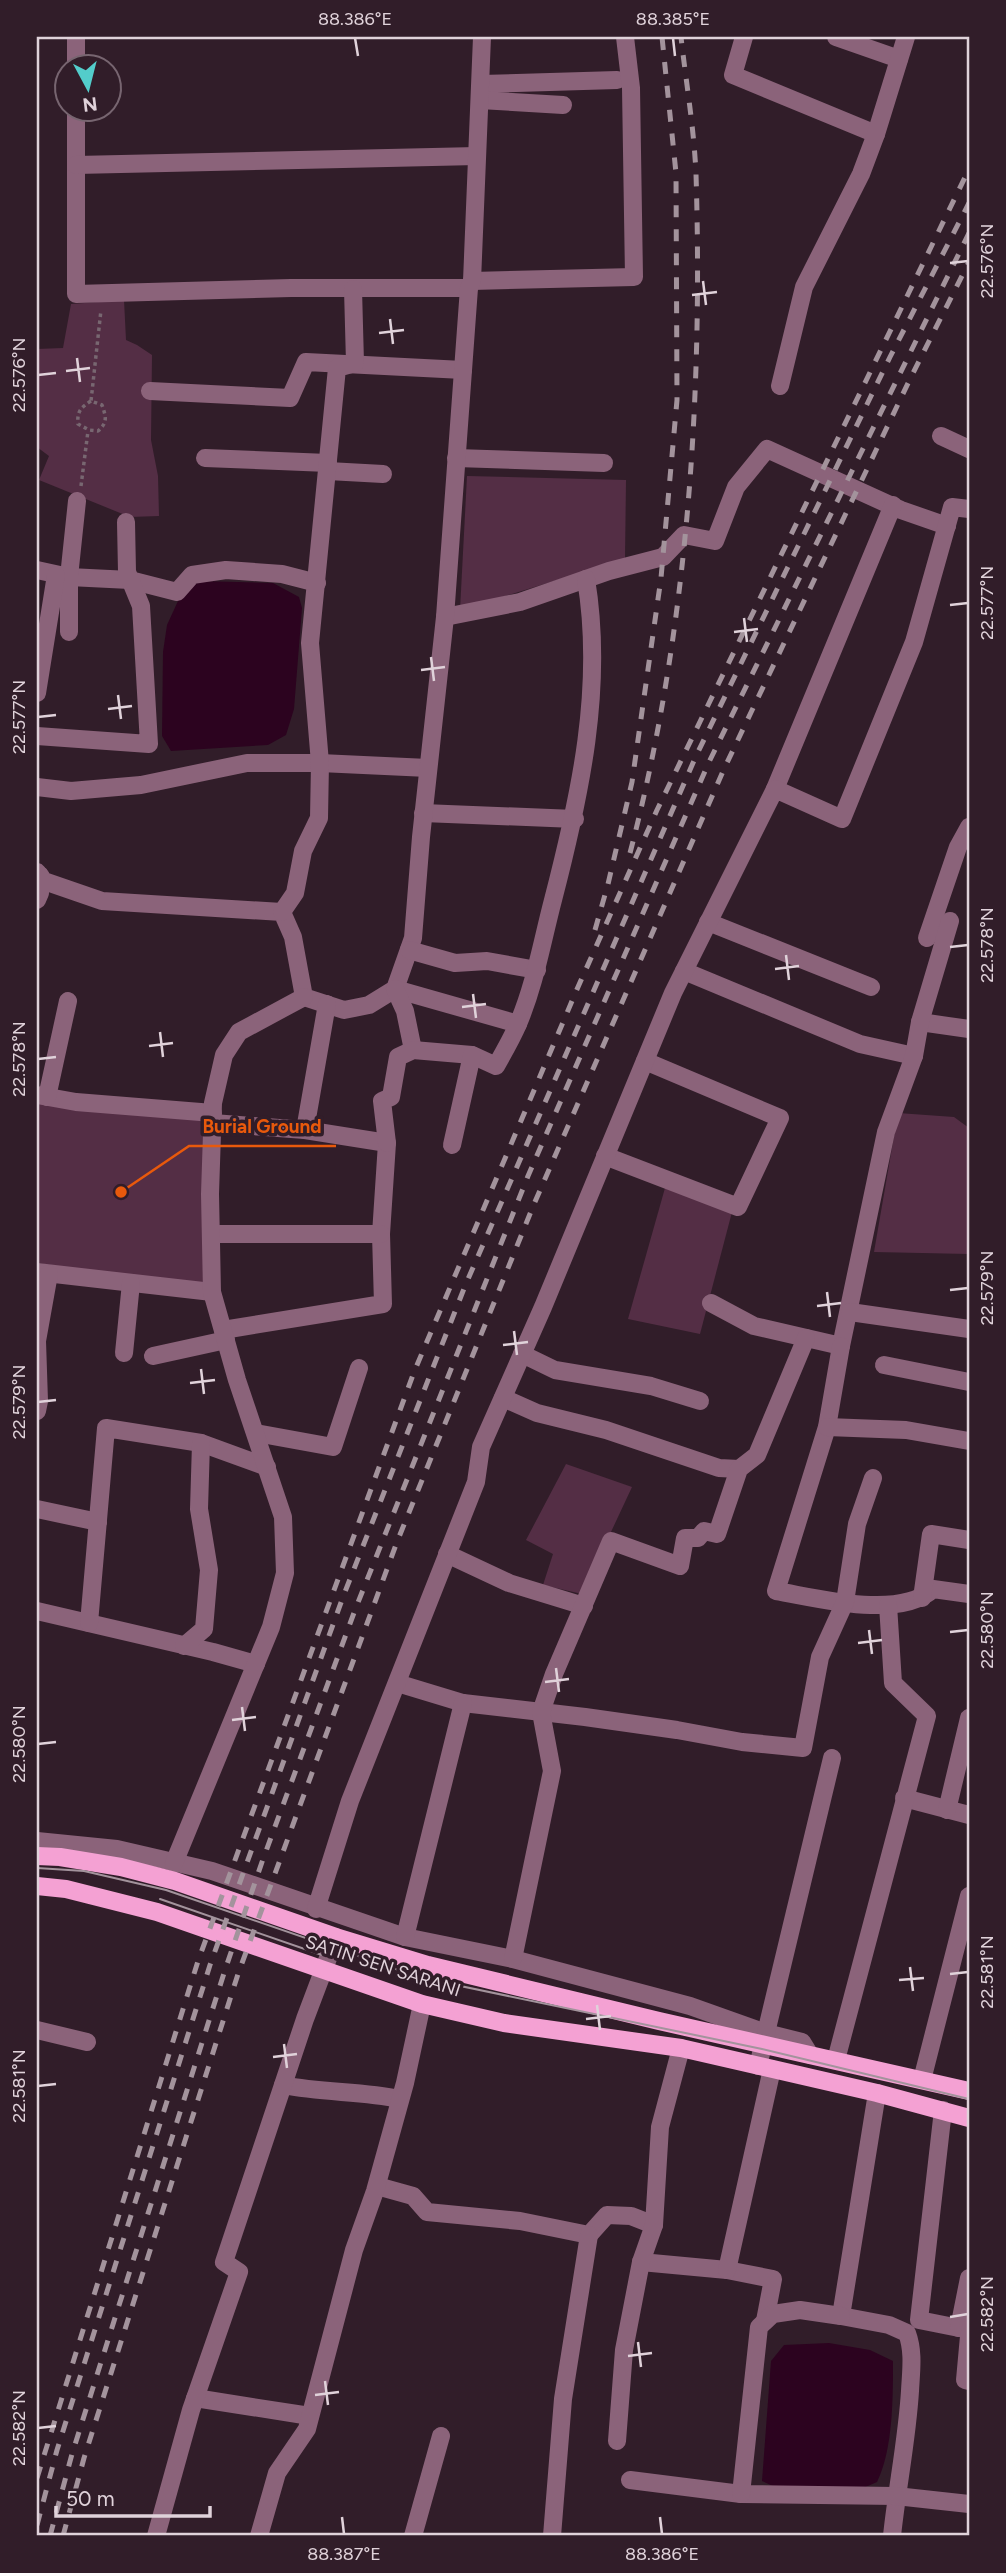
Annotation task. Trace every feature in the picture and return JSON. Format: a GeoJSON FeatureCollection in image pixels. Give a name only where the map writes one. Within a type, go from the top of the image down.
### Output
{"type":"FeatureCollection","features":[{"type":"Feature","properties":{"kind":"main road","name":"SATIN SEN SARANI"},"geometry":{"type":"LineString","coordinates":[[37,1856],[89,1861],[153,1875],[428,1965],[765,2039],[810,2054],[969,2091]]}},
{"type":"Feature","properties":{"kind":"main road","name":"SATIN SEN SARANI"},"geometry":{"type":"LineString","coordinates":[[37,1886],[65,1889],[157,1912],[422,2004],[504,2023],[681,2048],[877,2093],[969,2118]]}},
{"type":"Feature","properties":{"kind":"street"},"geometry":{"type":"LineString","coordinates":[[174,1863],[271,1627],[285,1573],[283,1517],[212,1292],[213,1118],[224,1055],[239,1032],[304,997],[344,1010],[369,1005],[394,989],[413,938],[423,813],[445,617],[470,284],[482,37]]}},
{"type":"Feature","properties":{"kind":"street"},"geometry":{"type":"LineString","coordinates":[[76,122],[76,294],[291,288],[354,289],[634,277],[631,88],[625,37]]}},
{"type":"Feature","properties":{"kind":"street"},"geometry":{"type":"LineString","coordinates":[[744,37],[733,75],[876,134]]}},
{"type":"Feature","properties":{"kind":"street"},"geometry":{"type":"LineString","coordinates":[[836,37],[899,59]]}},
{"type":"Feature","properties":{"kind":"street"},"geometry":{"type":"LineString","coordinates":[[780,386],[804,287],[861,174],[906,37]]}},
{"type":"Feature","properties":{"kind":"street"},"geometry":{"type":"LineString","coordinates":[[480,92],[617,80]]}},
{"type":"Feature","properties":{"kind":"street"},"geometry":{"type":"LineString","coordinates":[[480,92],[563,105]]}},
{"type":"Feature","properties":{"kind":"street"},"geometry":{"type":"LineString","coordinates":[[76,165],[477,156]]}},
{"type":"Feature","properties":{"kind":"street"},"geometry":{"type":"LineString","coordinates":[[354,289],[355,363]]}},
{"type":"Feature","properties":{"kind":"street"},"geometry":{"type":"LineString","coordinates":[[150,391],[290,398],[306,362],[463,370]]}},
{"type":"Feature","properties":{"kind":"street"},"geometry":{"type":"LineString","coordinates":[[282,912],[295,893],[303,851],[319,818],[320,763],[310,643],[337,368],[355,363]]}},
{"type":"Feature","properties":{"kind":"street"},"geometry":{"type":"LineString","coordinates":[[941,436],[969,449]]}},
{"type":"Feature","properties":{"kind":"street"},"geometry":{"type":"LineString","coordinates":[[445,617],[520,602],[663,556],[684,535],[715,541],[736,487],[766,449],[947,526]]}},
{"type":"Feature","properties":{"kind":"street"},"geometry":{"type":"LineString","coordinates":[[205,458],[383,474]]}},
{"type":"Feature","properties":{"kind":"street"},"geometry":{"type":"LineString","coordinates":[[456,458],[604,463]]}},
{"type":"Feature","properties":{"kind":"street"},"geometry":{"type":"LineString","coordinates":[[37,693],[77,501]]}},
{"type":"Feature","properties":{"kind":"street"},"geometry":{"type":"LineString","coordinates":[[316,1909],[350,1801],[476,1482],[481,1447],[684,971],[775,789],[893,505]]}},
{"type":"Feature","properties":{"kind":"street"},"geometry":{"type":"LineString","coordinates":[[775,789],[842,819],[914,642],[952,508],[969,509]]}},
{"type":"Feature","properties":{"kind":"street"},"geometry":{"type":"LineString","coordinates":[[37,736],[149,744],[141,606],[127,572],[126,522]]}},
{"type":"Feature","properties":{"kind":"street"},"geometry":{"type":"LineString","coordinates":[[37,570],[62,576],[130,580],[177,592],[192,575],[226,570],[282,574],[317,583]]}},
{"type":"Feature","properties":{"kind":"street"},"geometry":{"type":"LineString","coordinates":[[62,576],[69,632]]}},
{"type":"Feature","properties":{"kind":"street"},"geometry":{"type":"LineString","coordinates":[[153,1356],[224,1335],[383,1304],[381,1234],[387,1143],[382,1101],[391,1097],[398,1057],[413,1050],[472,1055],[496,1066],[518,1024],[537,970],[575,819],[587,748],[592,613],[586,579]]}},
{"type":"Feature","properties":{"kind":"street"},"geometry":{"type":"LineString","coordinates":[[37,787],[71,791],[141,785],[247,763],[428,768]]}},
{"type":"Feature","properties":{"kind":"street"},"geometry":{"type":"LineString","coordinates":[[423,813],[575,819]]}},
{"type":"Feature","properties":{"kind":"street"},"geometry":{"type":"LineString","coordinates":[[928,938],[958,846],[969,827]]}},
{"type":"Feature","properties":{"kind":"street"},"geometry":{"type":"LineString","coordinates":[[38,874],[44,881],[102,901],[282,912]]}},
{"type":"Feature","properties":{"kind":"street"},"geometry":{"type":"LineString","coordinates":[[37,900],[40,893],[38,874]]}},
{"type":"Feature","properties":{"kind":"street"},"geometry":{"type":"LineString","coordinates":[[282,912],[293,937],[304,997]]}},
{"type":"Feature","properties":{"kind":"street"},"geometry":{"type":"LineString","coordinates":[[950,921],[920,1022],[914,1056],[886,1132],[841,1346],[827,1427],[776,1591],[845,1602],[888,1605],[922,1598],[933,1589],[969,1594]]}},
{"type":"Feature","properties":{"kind":"street"},"geometry":{"type":"LineString","coordinates":[[708,922],[871,987]]}},
{"type":"Feature","properties":{"kind":"street"},"geometry":{"type":"LineString","coordinates":[[409,950],[455,963],[487,961],[537,970]]}},
{"type":"Feature","properties":{"kind":"street"},"geometry":{"type":"LineString","coordinates":[[684,971],[860,1044],[914,1056]]}},
{"type":"Feature","properties":{"kind":"street"},"geometry":{"type":"LineString","coordinates":[[394,989],[518,1024]]}},
{"type":"Feature","properties":{"kind":"street"},"geometry":{"type":"LineString","coordinates":[[394,989],[405,1011],[413,1050]]}},
{"type":"Feature","properties":{"kind":"street"},"geometry":{"type":"LineString","coordinates":[[68,1001],[42,1096],[387,1143]]}},
{"type":"Feature","properties":{"kind":"street"},"geometry":{"type":"LineString","coordinates":[[305,1130],[327,1004]]}},
{"type":"Feature","properties":{"kind":"street"},"geometry":{"type":"LineString","coordinates":[[920,1022],[969,1029]]}},
{"type":"Feature","properties":{"kind":"street"},"geometry":{"type":"LineString","coordinates":[[452,1145],[472,1055]]}},
{"type":"Feature","properties":{"kind":"street"},"geometry":{"type":"LineString","coordinates":[[606,1156],[738,1207],[780,1118],[645,1061]]}},
{"type":"Feature","properties":{"kind":"street"},"geometry":{"type":"LineString","coordinates":[[211,1234],[381,1234]]}},
{"type":"Feature","properties":{"kind":"street"},"geometry":{"type":"LineString","coordinates":[[37,1411],[37,1341],[43,1273],[212,1292]]}},
{"type":"Feature","properties":{"kind":"street"},"geometry":{"type":"LineString","coordinates":[[124,1353],[131,1283]]}},
{"type":"Feature","properties":{"kind":"street"},"geometry":{"type":"LineString","coordinates":[[711,1303],[754,1326],[841,1346]]}},
{"type":"Feature","properties":{"kind":"street"},"geometry":{"type":"LineString","coordinates":[[850,1312],[969,1329]]}},
{"type":"Feature","properties":{"kind":"street"},"geometry":{"type":"LineString","coordinates":[[513,1959],[552,1771],[541,1712],[554,1674],[611,1541],[680,1566],[685,1538],[698,1538],[704,1531],[717,1534],[739,1469],[757,1455],[806,1338]]}},
{"type":"Feature","properties":{"kind":"street"},"geometry":{"type":"LineString","coordinates":[[522,1354],[555,1370],[651,1386],[700,1401]]}},
{"type":"Feature","properties":{"kind":"street"},"geometry":{"type":"LineString","coordinates":[[884,1365],[969,1382]]}},
{"type":"Feature","properties":{"kind":"street"},"geometry":{"type":"LineString","coordinates":[[256,1433],[332,1447],[359,1368]]}},
{"type":"Feature","properties":{"kind":"street"},"geometry":{"type":"LineString","coordinates":[[503,1398],[537,1413],[606,1430],[719,1468],[739,1469]]}},
{"type":"Feature","properties":{"kind":"street"},"geometry":{"type":"LineString","coordinates":[[827,1427],[906,1430],[969,1441]]}},
{"type":"Feature","properties":{"kind":"street"},"geometry":{"type":"LineString","coordinates":[[89,1623],[106,1428],[201,1443],[267,1467]]}},
{"type":"Feature","properties":{"kind":"street"},"geometry":{"type":"LineString","coordinates":[[184,1646],[204,1629],[208,1570],[199,1508],[201,1443]]}},
{"type":"Feature","properties":{"kind":"street"},"geometry":{"type":"LineString","coordinates":[[397,1683],[464,1703],[803,1748],[820,1657],[845,1602],[857,1524],[873,1478]]}},
{"type":"Feature","properties":{"kind":"street"},"geometry":{"type":"LineString","coordinates":[[37,1509],[98,1522]]}},
{"type":"Feature","properties":{"kind":"street"},"geometry":{"type":"LineString","coordinates":[[922,1598],[931,1534],[969,1540]]}},
{"type":"Feature","properties":{"kind":"street"},"geometry":{"type":"LineString","coordinates":[[447,1555],[509,1583],[584,1606]]}},
{"type":"Feature","properties":{"kind":"street"},"geometry":{"type":"LineString","coordinates":[[836,2060],[927,1716],[893,1683],[888,1605]]}},
{"type":"Feature","properties":{"kind":"street"},"geometry":{"type":"LineString","coordinates":[[37,1611],[256,1664]]}},
{"type":"Feature","properties":{"kind":"street"},"geometry":{"type":"LineString","coordinates":[[405,1937],[464,1703]]}},
{"type":"Feature","properties":{"kind":"street"},"geometry":{"type":"LineString","coordinates":[[947,1810],[969,1718]]}},
{"type":"Feature","properties":{"kind":"street"},"geometry":{"type":"LineString","coordinates":[[727,2270],[765,2068],[765,2039],[832,1758]]}},
{"type":"Feature","properties":{"kind":"street"},"geometry":{"type":"LineString","coordinates":[[904,1798],[969,1815]]}},
{"type":"Feature","properties":{"kind":"street"},"geometry":{"type":"LineString","coordinates":[[37,1841],[117,1849],[212,1871],[316,1909],[405,1937],[513,1959],[691,2006],[765,2039]]}},
{"type":"Feature","properties":{"kind":"street"},"geometry":{"type":"LineString","coordinates":[[922,2080],[969,1896]]}},
{"type":"Feature","properties":{"kind":"street"},"geometry":{"type":"LineString","coordinates":[[156,2536],[195,2398],[239,2272],[224,2262],[304,2019],[336,1937]]}},
{"type":"Feature","properties":{"kind":"street"},"geometry":{"type":"LineString","coordinates":[[259,2536],[277,2473],[307,2429],[354,2250],[377,2186],[422,2004]]}},
{"type":"Feature","properties":{"kind":"street"},"geometry":{"type":"LineString","coordinates":[[37,2030],[87,2042]]}},
{"type":"Feature","properties":{"kind":"street"},"geometry":{"type":"LineString","coordinates":[[617,2441],[624,2350],[641,2262],[654,2225],[660,2127],[681,2048]]}},
{"type":"Feature","properties":{"kind":"street"},"geometry":{"type":"LineString","coordinates":[[283,2085],[318,2092],[372,2094],[400,2099]]}},
{"type":"Feature","properties":{"kind":"street"},"geometry":{"type":"LineString","coordinates":[[841,2316],[877,2093]]}},
{"type":"Feature","properties":{"kind":"street"},"geometry":{"type":"LineString","coordinates":[[943,2110],[919,2320],[966,2330]]}},
{"type":"Feature","properties":{"kind":"street"},"geometry":{"type":"LineString","coordinates":[[377,2186],[413,2196],[427,2212],[520,2221],[589,2235]]}},
{"type":"Feature","properties":{"kind":"street"},"geometry":{"type":"LineString","coordinates":[[552,2536],[563,2399],[589,2235],[607,2215],[631,2216],[654,2225]]}},
{"type":"Feature","properties":{"kind":"street"},"geometry":{"type":"LineString","coordinates":[[641,2262],[727,2270],[773,2279],[765,2322]]}},
{"type":"Feature","properties":{"kind":"street"},"geometry":{"type":"LineString","coordinates":[[969,2278],[965,2380],[969,2381]]}},
{"type":"Feature","properties":{"kind":"street"},"geometry":{"type":"LineString","coordinates":[[740,2494],[758,2327],[773,2314],[800,2310],[888,2325],[907,2333],[912,2348],[907,2438],[892,2536]]}},
{"type":"Feature","properties":{"kind":"street"},"geometry":{"type":"LineString","coordinates":[[195,2398],[310,2416]]}},
{"type":"Feature","properties":{"kind":"street"},"geometry":{"type":"LineString","coordinates":[[413,2536],[441,2436]]}},
{"type":"Feature","properties":{"kind":"street"},"geometry":{"type":"LineString","coordinates":[[630,2480],[740,2494],[897,2496],[969,2504]]}},
{"type":"Feature","properties":{"kind":"path"},"geometry":{"type":"LineString","coordinates":[[91,401],[101,317],[101,293]]}},
{"type":"Feature","properties":{"kind":"path"},"geometry":{"type":"LineString","coordinates":[[91,401],[102,405],[106,417],[105,425],[98,430],[89,430],[78,424],[77,414],[81,407],[91,401]]}},
{"type":"Feature","properties":{"kind":"path"},"geometry":{"type":"LineString","coordinates":[[77,501],[89,430]]}},
{"type":"Feature","properties":{"kind":"shaded area"},"geometry":{"type":"Polygon","coordinates":[[[124,300],[126,340],[152,355],[151,440],[158,476],[159,516],[130,517],[39,480],[49,456],[37,447],[37,349],[63,348],[71,304],[124,300]]]}},
{"type":"Feature","properties":{"kind":"shaded area"},"geometry":{"type":"Polygon","coordinates":[[[467,476],[626,480],[625,559],[460,610],[467,476]]]}},
{"type":"Feature","properties":{"kind":"shaded area"},"geometry":{"type":"Polygon","coordinates":[[[199,581],[273,583],[299,597],[302,608],[294,709],[286,735],[268,745],[171,751],[162,736],[163,652],[167,625],[178,601],[199,581]]]}},
{"type":"Feature","properties":{"kind":"shaded area"},"geometry":{"type":"Polygon","coordinates":[[[37,1102],[207,1120],[205,1287],[37,1263],[37,1102]]]}},
{"type":"Feature","properties":{"kind":"shaded area"},"geometry":{"type":"Polygon","coordinates":[[[898,1113],[954,1117],[969,1128],[969,1254],[874,1252],[898,1113]]]}},
{"type":"Feature","properties":{"kind":"shaded area"},"geometry":{"type":"Polygon","coordinates":[[[665,1188],[732,1212],[700,1334],[628,1319],[665,1188]]]}},
{"type":"Feature","properties":{"kind":"shaded area"},"geometry":{"type":"Polygon","coordinates":[[[566,1464],[632,1487],[582,1594],[543,1585],[553,1554],[526,1540],[566,1464]]]}},
{"type":"Feature","properties":{"kind":"shaded area"},"geometry":{"type":"Polygon","coordinates":[[[829,2343],[870,2350],[893,2361],[891,2423],[882,2469],[877,2482],[861,2489],[775,2487],[762,2481],[771,2361],[784,2345],[829,2343]]]}},
{"type":"Feature","properties":{"kind":"tram line"},"geometry":{"type":"LineString","coordinates":[[37,1868],[84,1871],[166,1890],[422,1978],[762,2049],[969,2099]]}},
{"type":"Feature","properties":{"kind":"tram line"},"geometry":{"type":"LineString","coordinates":[[160,1899],[322,1955]]}},
{"type":"Feature","properties":{"kind":"railway"},"geometry":{"type":"LineString","coordinates":[[595,930],[632,782],[661,578],[677,400],[676,173],[662,37]]}},
{"type":"Feature","properties":{"kind":"railway"},"geometry":{"type":"LineString","coordinates":[[630,853],[649,771],[678,602],[693,430],[698,259],[696,174],[681,37]]}},
{"type":"Feature","properties":{"kind":"railway"},"geometry":{"type":"LineString","coordinates":[[37,2478],[198,1961],[414,1372],[578,987],[657,810],[969,169]]}},
{"type":"Feature","properties":{"kind":"railway"},"geometry":{"type":"LineString","coordinates":[[37,2525],[57,2450],[210,1965],[343,1597],[465,1286],[696,756],[890,357],[969,203]]}},
{"type":"Feature","properties":{"kind":"railway"},"geometry":{"type":"LineString","coordinates":[[50,2536],[72,2454],[225,1970],[262,1862],[355,1610],[528,1176],[709,762],[969,233]]}},
{"type":"Feature","properties":{"kind":"railway"},"geometry":{"type":"LineString","coordinates":[[63,2536],[84,2458],[238,1974],[397,1542],[534,1204],[724,769],[910,379],[969,262]]}},
{"type":"Feature","properties":{"kind":"place","name":"Burial Ground"},"geometry":{"type":"Point","coordinates":[121,1192]}}]}
